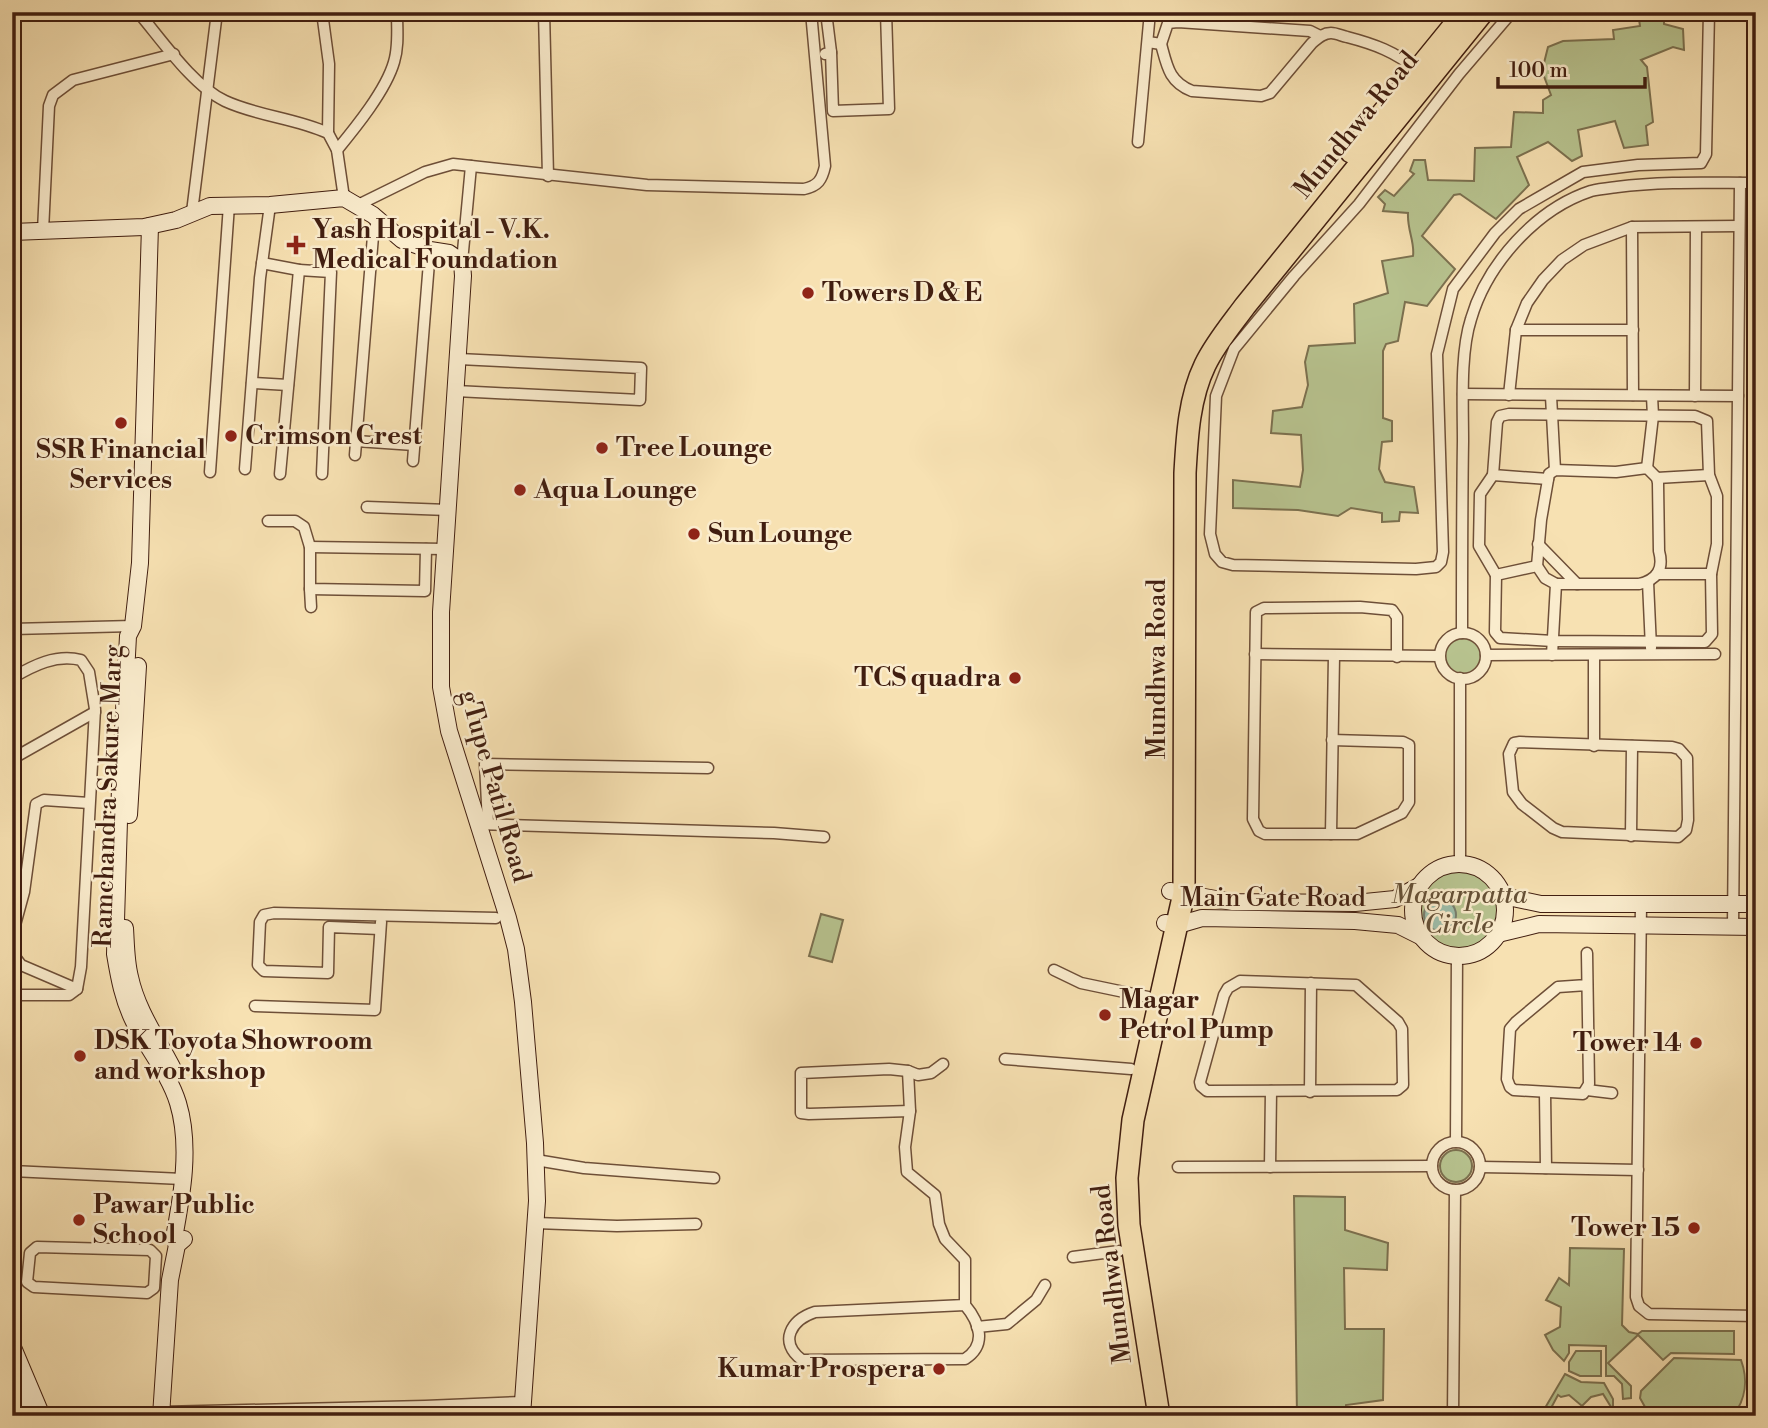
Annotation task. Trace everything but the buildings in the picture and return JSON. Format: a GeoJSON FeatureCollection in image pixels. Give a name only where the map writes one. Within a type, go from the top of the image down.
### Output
{"type":"FeatureCollection","features":[{"type":"Feature","properties":{"kind":"highway","name":"Mundhwa Road"},"geometry":{"type":"LineString","coordinates":[[1159,1416],[1130,1237],[1127,1178],[1133,1120],[1185,862],[1185,473],[1188,432],[1197,385],[1205,364],[1245,306],[1417,70],[1465,12]]}},
{"type":"Feature","properties":{"kind":"highway","name":"Mundhwa Road"},"geometry":{"type":"LineString","coordinates":[[1356,157],[1483,12]]}},
{"type":"Feature","properties":{"kind":"highway","name":"Mundhwa Road"},"geometry":{"type":"LineString","coordinates":[[1145,1416],[1119,1251],[1114,1203],[1114,1160],[1120,1117],[1148,996],[1172,924]]}},
{"type":"Feature","properties":{"kind":"street"},"geometry":{"type":"LineString","coordinates":[[138,12],[208,89],[224,100],[328,133]]}},
{"type":"Feature","properties":{"kind":"street"},"geometry":{"type":"LineString","coordinates":[[192,212],[217,12]]}},
{"type":"Feature","properties":{"kind":"street"},"geometry":{"type":"LineString","coordinates":[[323,12],[329,64],[328,133],[337,150],[351,202],[377,218],[402,240],[430,250],[449,253],[462,262],[471,166]]}},
{"type":"Feature","properties":{"kind":"street"},"geometry":{"type":"LineString","coordinates":[[337,150],[370,107],[390,72],[397,46],[397,12]]}},
{"type":"Feature","properties":{"kind":"street"},"geometry":{"type":"LineString","coordinates":[[544,12],[548,176]]}},
{"type":"Feature","properties":{"kind":"street"},"geometry":{"type":"LineString","coordinates":[[12,232],[150,226],[176,220],[211,206],[351,202],[425,172],[453,164],[647,185],[804,189],[815,187],[823,178],[825,166],[811,12]]}},
{"type":"Feature","properties":{"kind":"street"},"geometry":{"type":"LineString","coordinates":[[826,12],[831,52],[833,111],[889,109],[886,12]]}},
{"type":"Feature","properties":{"kind":"street"},"geometry":{"type":"LineString","coordinates":[[1138,142],[1150,12]]}},
{"type":"Feature","properties":{"kind":"street"},"geometry":{"type":"LineString","coordinates":[[1512,12],[1459,74],[1359,204],[1294,276],[1234,349],[1216,396],[1210,534],[1215,554],[1222,562],[1259,566],[1436,568],[1441,562],[1443,552],[1437,354],[1453,289],[1494,233],[1519,209],[1583,172],[1638,165],[1702,163],[1705,159],[1709,12]]}},
{"type":"Feature","properties":{"kind":"street"},"geometry":{"type":"LineString","coordinates":[[1325,35],[1270,93],[1261,96],[1192,91],[1182,87],[1170,76],[1161,44],[1168,23],[1178,22],[1310,31],[1348,38],[1388,50],[1417,70]]}},
{"type":"Feature","properties":{"kind":"street"},"geometry":{"type":"LineString","coordinates":[[1148,42],[1161,44]]}},
{"type":"Feature","properties":{"kind":"street"},"geometry":{"type":"LineString","coordinates":[[815,54],[831,52]]}},
{"type":"Feature","properties":{"kind":"street"},"geometry":{"type":"LineString","coordinates":[[43,231],[49,106],[53,95],[73,80],[174,54]]}},
{"type":"Feature","properties":{"kind":"street"},"geometry":{"type":"LineString","coordinates":[[1638,165],[1641,184]]}},
{"type":"Feature","properties":{"kind":"street"},"geometry":{"type":"LineString","coordinates":[[1733,927],[1740,183]]}},
{"type":"Feature","properties":{"kind":"street"},"geometry":{"type":"LineString","coordinates":[[1462,633],[1463,394],[1470,319],[1480,294],[1513,245],[1563,203],[1593,191],[1641,184],[1756,183]]}},
{"type":"Feature","properties":{"kind":"street"},"geometry":{"type":"LineString","coordinates":[[210,472],[229,205]]}},
{"type":"Feature","properties":{"kind":"street"},"geometry":{"type":"LineString","coordinates":[[245,469],[262,263],[270,205]]}},
{"type":"Feature","properties":{"kind":"street"},"geometry":{"type":"LineString","coordinates":[[355,455],[373,236],[377,218]]}},
{"type":"Feature","properties":{"kind":"street","name":"Ramchandra Sakure Marg"},"geometry":{"type":"LineString","coordinates":[[150,226],[140,564],[133,626],[128,636],[132,686],[120,787],[116,954],[123,994],[132,1017],[150,1037],[182,1087],[192,1126],[193,1147],[184,1239],[177,1245],[163,1275],[161,1414]]}},
{"type":"Feature","properties":{"kind":"street"},"geometry":{"type":"LineString","coordinates":[[1509,394],[1516,330],[1527,303],[1543,280],[1562,260],[1584,245],[1632,228],[1740,226]]}},
{"type":"Feature","properties":{"kind":"street"},"geometry":{"type":"LineString","coordinates":[[1695,396],[1696,227]]}},
{"type":"Feature","properties":{"kind":"street"},"geometry":{"type":"LineString","coordinates":[[1632,228],[1633,395]]}},
{"type":"Feature","properties":{"kind":"street"},"geometry":{"type":"LineString","coordinates":[[413,461],[430,250]]}},
{"type":"Feature","properties":{"kind":"street","name":"gTupe Patil Road"},"geometry":{"type":"LineString","coordinates":[[462,262],[462,391],[445,549],[441,623],[442,697],[449,731],[483,823],[516,949],[523,1002],[536,1160],[537,1223],[523,1409]]}},
{"type":"Feature","properties":{"kind":"street"},"geometry":{"type":"LineString","coordinates":[[262,263],[299,270],[331,272],[322,474]]}},
{"type":"Feature","properties":{"kind":"street"},"geometry":{"type":"LineString","coordinates":[[280,474],[299,270]]}},
{"type":"Feature","properties":{"kind":"street"},"geometry":{"type":"LineString","coordinates":[[1516,330],[1633,330]]}},
{"type":"Feature","properties":{"kind":"street"},"geometry":{"type":"LineString","coordinates":[[462,360],[641,368],[640,400],[462,391]]}},
{"type":"Feature","properties":{"kind":"street"},"geometry":{"type":"LineString","coordinates":[[252,383],[288,385]]}},
{"type":"Feature","properties":{"kind":"street"},"geometry":{"type":"LineString","coordinates":[[1463,394],[1738,396]]}},
{"type":"Feature","properties":{"kind":"street"},"geometry":{"type":"LineString","coordinates":[[1550,396],[1551,474],[1538,544],[1537,566],[1545,578],[1556,584],[1648,582],[1657,574],[1662,561],[1659,551],[1657,478],[1647,468]]}},
{"type":"Feature","properties":{"kind":"street"},"geometry":{"type":"LineString","coordinates":[[1647,468],[1653,416],[1652,396]]}},
{"type":"Feature","properties":{"kind":"street"},"geometry":{"type":"LineString","coordinates":[[1509,414],[1552,415],[1695,416],[1707,421],[1709,475],[1717,496],[1717,544],[1710,574],[1712,635],[1709,640],[1553,641],[1500,638],[1494,632],[1496,575],[1479,546],[1480,494],[1493,475],[1497,422],[1500,416],[1509,414]]}},
{"type":"Feature","properties":{"kind":"street"},"geometry":{"type":"LineString","coordinates":[[356,441],[414,445]]}},
{"type":"Feature","properties":{"kind":"street"},"geometry":{"type":"LineString","coordinates":[[1493,475],[1616,472],[1647,468]]}},
{"type":"Feature","properties":{"kind":"street"},"geometry":{"type":"LineString","coordinates":[[1657,478],[1709,475]]}},
{"type":"Feature","properties":{"kind":"street"},"geometry":{"type":"LineString","coordinates":[[1441,503],[1462,504]]}},
{"type":"Feature","properties":{"kind":"street"},"geometry":{"type":"LineString","coordinates":[[367,507],[448,510]]}},
{"type":"Feature","properties":{"kind":"street"},"geometry":{"type":"LineString","coordinates":[[268,522],[300,522],[308,533],[311,607]]}},
{"type":"Feature","properties":{"kind":"street"},"geometry":{"type":"LineString","coordinates":[[1538,544],[1577,584]]}},
{"type":"Feature","properties":{"kind":"street"},"geometry":{"type":"LineString","coordinates":[[310,547],[445,549]]}},
{"type":"Feature","properties":{"kind":"street"},"geometry":{"type":"LineString","coordinates":[[310,589],[425,591],[426,549]]}},
{"type":"Feature","properties":{"kind":"street"},"geometry":{"type":"LineString","coordinates":[[1496,575],[1537,566]]}},
{"type":"Feature","properties":{"kind":"street"},"geometry":{"type":"LineString","coordinates":[[1657,574],[1710,574]]}},
{"type":"Feature","properties":{"kind":"street"},"geometry":{"type":"LineString","coordinates":[[1648,582],[1651,654]]}},
{"type":"Feature","properties":{"kind":"street"},"geometry":{"type":"LineString","coordinates":[[1552,655],[1556,584]]}},
{"type":"Feature","properties":{"kind":"street"},"geometry":{"type":"LineString","coordinates":[[1332,740],[1403,741],[1409,745],[1409,802],[1402,813],[1366,832],[1265,834],[1253,819],[1255,619],[1259,610],[1384,607],[1396,612],[1397,657]]}},
{"type":"Feature","properties":{"kind":"street"},"geometry":{"type":"LineString","coordinates":[[12,629],[133,626]]}},
{"type":"Feature","properties":{"kind":"street"},"geometry":{"type":"LineString","coordinates":[[1462,633],[1477,638],[1486,655],[1478,673],[1466,678],[1454,677],[1443,668],[1439,656],[1447,639],[1462,633]]}},
{"type":"Feature","properties":{"kind":"street"},"geometry":{"type":"LineString","coordinates":[[1255,654],[1439,656]]}},
{"type":"Feature","properties":{"kind":"street"},"geometry":{"type":"LineString","coordinates":[[1594,654],[1594,746]]}},
{"type":"Feature","properties":{"kind":"street"},"geometry":{"type":"LineString","coordinates":[[1486,655],[1715,654]]}},
{"type":"Feature","properties":{"kind":"street"},"geometry":{"type":"LineString","coordinates":[[1331,834],[1334,656]]}},
{"type":"Feature","properties":{"kind":"street"},"geometry":{"type":"LineString","coordinates":[[12,678],[34,665],[68,657],[81,660],[92,683],[95,712],[81,967],[77,989],[69,995],[12,995]]}},
{"type":"Feature","properties":{"kind":"street"},"geometry":{"type":"LineString","coordinates":[[1460,678],[1460,864]]}},
{"type":"Feature","properties":{"kind":"street"},"geometry":{"type":"LineString","coordinates":[[12,759],[95,712]]}},
{"type":"Feature","properties":{"kind":"street"},"geometry":{"type":"LineString","coordinates":[[1514,743],[1632,746],[1672,747],[1684,753],[1687,758],[1688,820],[1686,830],[1678,837],[1562,832],[1522,804],[1513,792],[1509,754],[1514,743]]}},
{"type":"Feature","properties":{"kind":"street"},"geometry":{"type":"LineString","coordinates":[[1631,836],[1632,746]]}},
{"type":"Feature","properties":{"kind":"street"},"geometry":{"type":"LineString","coordinates":[[708,768],[485,764],[483,823],[824,837]]}},
{"type":"Feature","properties":{"kind":"street"},"geometry":{"type":"LineString","coordinates":[[12,936],[24,892],[36,804],[44,800],[89,803]]}},
{"type":"Feature","properties":{"kind":"street"},"geometry":{"type":"LineString","coordinates":[[1460,864],[1477,867],[1497,884],[1503,896],[1505,909],[1498,934],[1490,944],[1479,951],[1457,955],[1440,952],[1420,936],[1414,924],[1412,911],[1419,886],[1438,868],[1460,864]]}},
{"type":"Feature","properties":{"kind":"street","name":"Main Gate Road"},"geometry":{"type":"LineString","coordinates":[[1177,892],[1233,902],[1356,903],[1395,900],[1419,886]]}},
{"type":"Feature","properties":{"kind":"street"},"geometry":{"type":"LineString","coordinates":[[1503,896],[1541,904],[1756,904]]}},
{"type":"Feature","properties":{"kind":"street"},"geometry":{"type":"LineString","coordinates":[[1641,904],[1636,1297],[1639,1306],[1649,1314],[1756,1316]]}},
{"type":"Feature","properties":{"kind":"street"},"geometry":{"type":"LineString","coordinates":[[380,929],[329,927],[328,973],[264,971],[258,965],[260,922],[264,915],[274,913],[496,918]]}},
{"type":"Feature","properties":{"kind":"street"},"geometry":{"type":"LineString","coordinates":[[255,1006],[375,1010],[382,916]]}},
{"type":"Feature","properties":{"kind":"street","name":"Main Gate Road"},"geometry":{"type":"LineString","coordinates":[[1172,924],[1202,918],[1355,921],[1398,925],[1420,936]]}},
{"type":"Feature","properties":{"kind":"street"},"geometry":{"type":"LineString","coordinates":[[1498,934],[1539,924],[1756,927]]}},
{"type":"Feature","properties":{"kind":"street"},"geometry":{"type":"LineString","coordinates":[[12,953],[21,965],[77,989]]}},
{"type":"Feature","properties":{"kind":"street"},"geometry":{"type":"LineString","coordinates":[[1587,953],[1589,1084],[1587,1090],[1583,1094],[1514,1090],[1507,1079],[1510,1029],[1558,987],[1587,985]]}},
{"type":"Feature","properties":{"kind":"street"},"geometry":{"type":"LineString","coordinates":[[1456,1142],[1457,955]]}},
{"type":"Feature","properties":{"kind":"street"},"geometry":{"type":"LineString","coordinates":[[1054,970],[1081,983],[1148,996]]}},
{"type":"Feature","properties":{"kind":"street"},"geometry":{"type":"LineString","coordinates":[[1240,981],[1311,983],[1356,985],[1398,1022],[1404,1035],[1404,1081],[1401,1088],[1310,1092],[1207,1091],[1201,1086],[1228,988],[1240,981]]}},
{"type":"Feature","properties":{"kind":"street"},"geometry":{"type":"LineString","coordinates":[[1310,1092],[1311,983]]}},
{"type":"Feature","properties":{"kind":"street","name":"Ramchandra Sakure Marg"},"geometry":{"type":"LineString","coordinates":[[150,1037],[178,1101],[183,1126],[184,1157],[174,1238],[177,1245]]}},
{"type":"Feature","properties":{"kind":"street"},"geometry":{"type":"LineString","coordinates":[[1005,1059],[1131,1069]]}},
{"type":"Feature","properties":{"kind":"street"},"geometry":{"type":"LineString","coordinates":[[910,1111],[805,1114],[801,1112],[800,1073],[889,1069],[918,1075],[931,1073],[943,1064]]}},
{"type":"Feature","properties":{"kind":"street"},"geometry":{"type":"LineString","coordinates":[[908,1071],[910,1111],[905,1147],[907,1172],[935,1195],[939,1224],[945,1239],[965,1260],[965,1305],[973,1314],[977,1327],[979,1344],[976,1352],[965,1359],[802,1360],[791,1352],[788,1344],[792,1331],[802,1316],[815,1311],[965,1305]]}},
{"type":"Feature","properties":{"kind":"street"},"geometry":{"type":"LineString","coordinates":[[1587,1090],[1612,1093]]}},
{"type":"Feature","properties":{"kind":"street"},"geometry":{"type":"LineString","coordinates":[[1270,1167],[1271,1091]]}},
{"type":"Feature","properties":{"kind":"street"},"geometry":{"type":"LineString","coordinates":[[1545,1093],[1546,1168]]}},
{"type":"Feature","properties":{"kind":"street"},"geometry":{"type":"LineString","coordinates":[[1456,1142],[1472,1149],[1480,1167],[1476,1180],[1471,1185],[1455,1190],[1439,1184],[1432,1172],[1432,1166],[1440,1148],[1456,1142]]}},
{"type":"Feature","properties":{"kind":"street"},"geometry":{"type":"LineString","coordinates":[[536,1160],[584,1168],[714,1178]]}},
{"type":"Feature","properties":{"kind":"street"},"geometry":{"type":"LineString","coordinates":[[1178,1167],[1432,1166]]}},
{"type":"Feature","properties":{"kind":"street"},"geometry":{"type":"LineString","coordinates":[[1480,1167],[1638,1170]]}},
{"type":"Feature","properties":{"kind":"street"},"geometry":{"type":"LineString","coordinates":[[12,1171],[182,1179]]}},
{"type":"Feature","properties":{"kind":"street"},"geometry":{"type":"LineString","coordinates":[[1453,1416],[1455,1190]]}},
{"type":"Feature","properties":{"kind":"street"},"geometry":{"type":"LineString","coordinates":[[537,1223],[617,1226],[696,1224]]}},
{"type":"Feature","properties":{"kind":"street"},"geometry":{"type":"LineString","coordinates":[[37,1247],[150,1250],[156,1256],[163,1275],[147,1293],[34,1287],[27,1282],[30,1253],[37,1247]]}},
{"type":"Feature","properties":{"kind":"street"},"geometry":{"type":"LineString","coordinates":[[1073,1257],[1119,1251]]}},
{"type":"Feature","properties":{"kind":"street"},"geometry":{"type":"LineString","coordinates":[[977,1327],[1007,1324],[1036,1300],[1045,1285]]}},
{"type":"Feature","properties":{"kind":"street"},"geometry":{"type":"LineString","coordinates":[[12,1345],[42,1416]]}},
{"type":"Feature","properties":{"kind":"street"},"geometry":{"type":"LineString","coordinates":[[12,1376],[28,1416]]}},
{"type":"Feature","properties":{"kind":"street"},"geometry":{"type":"LineString","coordinates":[[161,1414],[425,1406],[523,1409]]}},
{"type":"Feature","properties":{"kind":"green space"},"geometry":{"type":"Polygon","coordinates":[[[1638,12],[1664,12],[1664,24],[1683,29],[1684,50],[1673,47],[1641,60],[1647,67],[1653,122],[1646,126],[1648,145],[1624,148],[1615,121],[1578,130],[1582,156],[1572,161],[1548,142],[1517,157],[1529,185],[1496,219],[1460,194],[1454,195],[1422,236],[1455,269],[1427,306],[1405,302],[1398,341],[1386,344],[1383,351],[1383,418],[1392,421],[1392,441],[1382,442],[1379,469],[1385,482],[1414,487],[1418,513],[1400,512],[1399,521],[1382,522],[1382,513],[1351,508],[1338,516],[1298,510],[1233,508],[1233,480],[1300,487],[1303,470],[1301,435],[1271,433],[1273,411],[1302,407],[1308,385],[1305,362],[1309,346],[1355,343],[1354,304],[1388,293],[1382,261],[1413,256],[1408,213],[1383,211],[1385,204],[1378,197],[1385,190],[1394,196],[1414,174],[1410,171],[1414,160],[1425,160],[1428,180],[1474,181],[1475,148],[1511,147],[1514,112],[1543,113],[1543,100],[1551,95],[1542,71],[1548,47],[1563,41],[1614,39],[1613,30],[1640,26],[1638,12]]]}},
{"type":"Feature","properties":{"kind":"green space"},"geometry":{"type":"Polygon","coordinates":[[[1463,637],[1476,643],[1482,656],[1476,669],[1463,675],[1450,669],[1444,656],[1450,643],[1463,637]]]}},
{"type":"Feature","properties":{"kind":"green space","name":"Magarpatta Circle"},"geometry":{"type":"Polygon","coordinates":[[[1459,870],[1474,873],[1487,882],[1496,895],[1499,910],[1496,925],[1487,938],[1474,947],[1459,950],[1444,947],[1431,938],[1422,925],[1419,910],[1422,895],[1431,882],[1444,873],[1459,870]]]}},
{"type":"Feature","properties":{"kind":"green space"},"geometry":{"type":"Polygon","coordinates":[[[821,914],[843,920],[832,962],[809,956],[821,914]]]}},
{"type":"Feature","properties":{"kind":"green space"},"geometry":{"type":"Polygon","coordinates":[[[1456,1150],[1467,1155],[1472,1166],[1467,1177],[1456,1182],[1445,1177],[1440,1166],[1445,1155],[1456,1150]]]}},
{"type":"Feature","properties":{"kind":"green space"},"geometry":{"type":"Polygon","coordinates":[[[1294,1196],[1345,1197],[1345,1230],[1388,1243],[1387,1270],[1344,1268],[1345,1329],[1384,1329],[1383,1400],[1346,1405],[1346,1416],[1297,1416],[1294,1196]]]}},
{"type":"Feature","properties":{"kind":"green space"},"geometry":{"type":"Polygon","coordinates":[[[1570,1248],[1624,1249],[1622,1325],[1629,1332],[1734,1331],[1734,1354],[1671,1353],[1663,1360],[1638,1335],[1608,1363],[1631,1386],[1631,1398],[1623,1399],[1622,1384],[1614,1376],[1606,1376],[1606,1346],[1569,1345],[1569,1353],[1564,1361],[1553,1350],[1545,1335],[1560,1327],[1561,1307],[1546,1300],[1559,1278],[1569,1285],[1570,1248]]]}},
{"type":"Feature","properties":{"kind":"green space"},"geometry":{"type":"Polygon","coordinates":[[[1576,1351],[1601,1351],[1601,1376],[1580,1376],[1569,1371],[1569,1362],[1576,1351]]]}},
{"type":"Feature","properties":{"kind":"green space"},"geometry":{"type":"Polygon","coordinates":[[[1674,1358],[1741,1360],[1745,1374],[1744,1389],[1741,1403],[1733,1416],[1681,1413],[1679,1416],[1650,1416],[1640,1398],[1641,1391],[1674,1358]]]}},
{"type":"Feature","properties":{"kind":"green space"},"geometry":{"type":"Polygon","coordinates":[[[1565,1374],[1581,1382],[1604,1383],[1613,1399],[1613,1412],[1607,1412],[1611,1407],[1603,1394],[1591,1397],[1582,1406],[1569,1395],[1558,1395],[1551,1408],[1558,1416],[1550,1416],[1545,1408],[1565,1374]]]}},
{"type":"Feature","properties":{"kind":"shaded area"},"geometry":{"type":"Polygon","coordinates":[[[1440,899],[1452,903],[1456,915],[1452,927],[1440,931],[1428,927],[1424,915],[1428,903],[1440,899]]]}},
{"type":"Feature","properties":{"kind":"place","name":"Yash Hospital - V.K. Medical Foundation"},"geometry":{"type":"Point","coordinates":[296,245]}},
{"type":"Feature","properties":{"kind":"place","name":"Towers D & E"},"geometry":{"type":"Point","coordinates":[808,293]}},
{"type":"Feature","properties":{"kind":"place","name":"SSR Financial Services"},"geometry":{"type":"Point","coordinates":[121,423]}},
{"type":"Feature","properties":{"kind":"place","name":"Crimson Crest"},"geometry":{"type":"Point","coordinates":[231,436]}},
{"type":"Feature","properties":{"kind":"place","name":"Tree Lounge"},"geometry":{"type":"Point","coordinates":[602,448]}},
{"type":"Feature","properties":{"kind":"place","name":"Aqua Lounge"},"geometry":{"type":"Point","coordinates":[520,490]}},
{"type":"Feature","properties":{"kind":"place","name":"Sun Lounge"},"geometry":{"type":"Point","coordinates":[694,534]}},
{"type":"Feature","properties":{"kind":"place","name":"TCS quadra"},"geometry":{"type":"Point","coordinates":[1015,678]}},
{"type":"Feature","properties":{"kind":"place","name":"Magar Petrol Pump"},"geometry":{"type":"Point","coordinates":[1105,1015]}},
{"type":"Feature","properties":{"kind":"place","name":"Tower 14"},"geometry":{"type":"Point","coordinates":[1696,1043]}},
{"type":"Feature","properties":{"kind":"place","name":"DSK Toyota Showroom and workshop"},"geometry":{"type":"Point","coordinates":[80,1056]}},
{"type":"Feature","properties":{"kind":"place","name":"Pawar Public School"},"geometry":{"type":"Point","coordinates":[79,1220]}},
{"type":"Feature","properties":{"kind":"place","name":"Tower 15"},"geometry":{"type":"Point","coordinates":[1694,1228]}},
{"type":"Feature","properties":{"kind":"place","name":"Kumar Prospera"},"geometry":{"type":"Point","coordinates":[939,1369]}}]}
